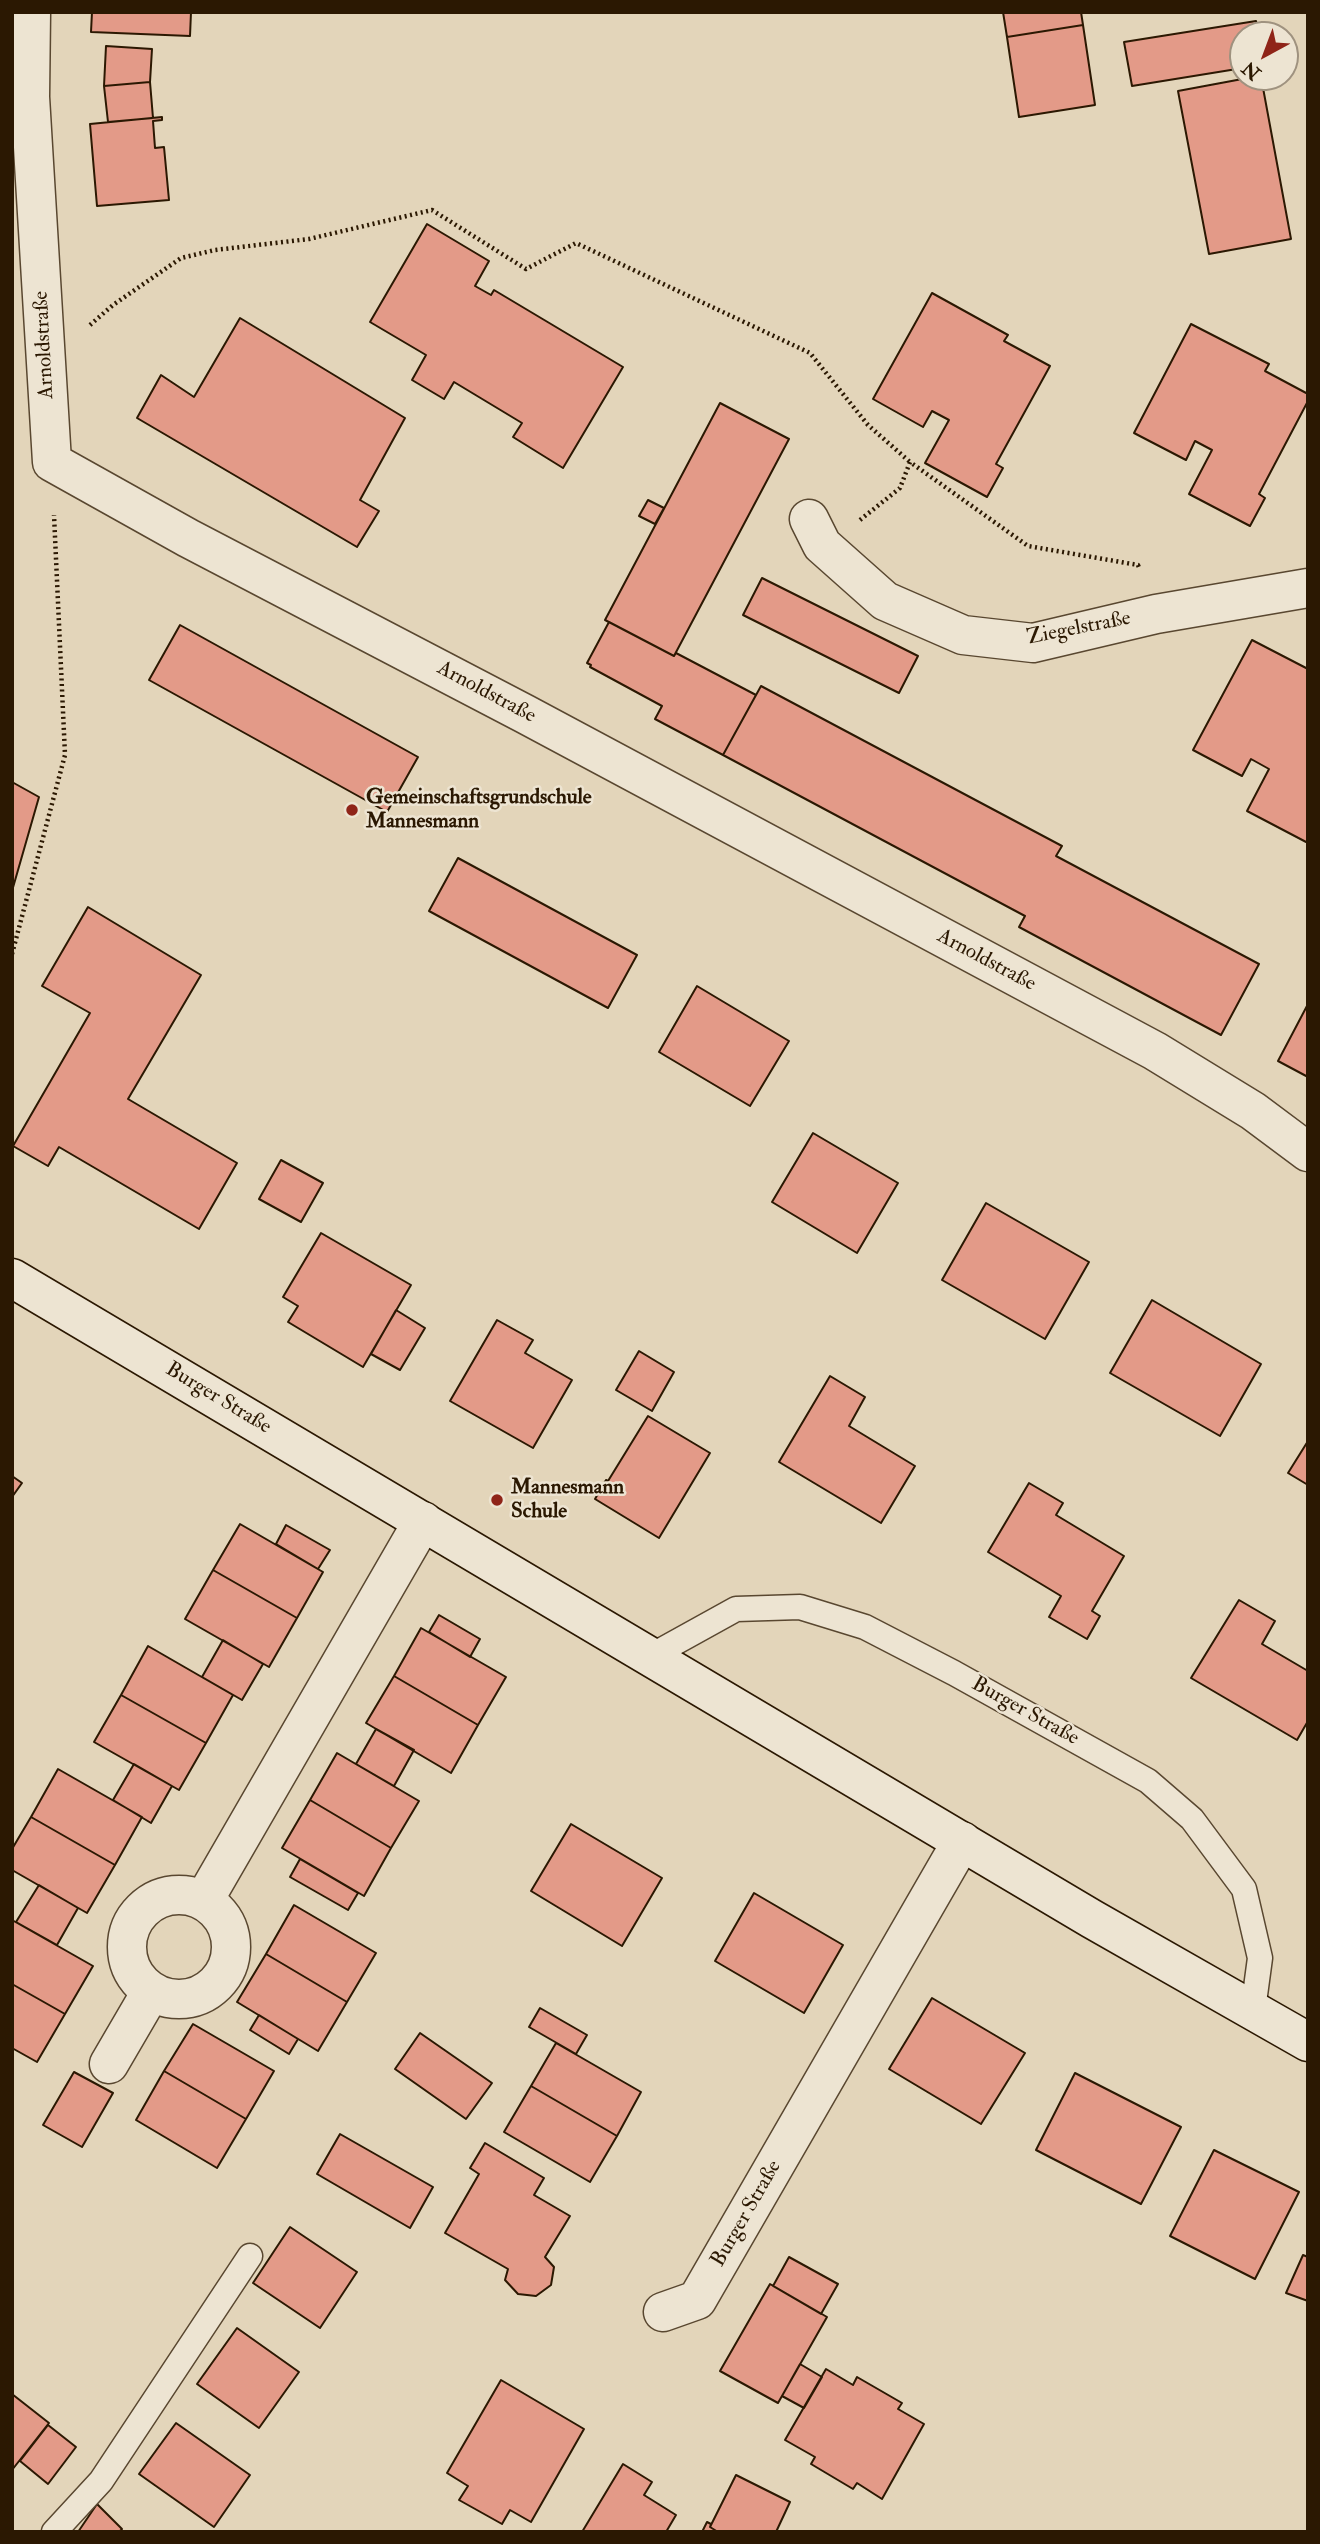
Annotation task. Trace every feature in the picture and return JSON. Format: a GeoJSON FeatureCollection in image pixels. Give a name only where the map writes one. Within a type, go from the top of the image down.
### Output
{"type":"FeatureCollection","features":[{"type":"Feature","properties":{"kind":"street","name":"Arnoldstraße"},"geometry":{"type":"LineString","coordinates":[[31,12],[30,97],[52,462],[188,538],[537,720],[1155,1051],[1253,1111],[1308,1152]]}},
{"type":"Feature","properties":{"kind":"street","name":"Ziegelstraße"},"geometry":{"type":"LineString","coordinates":[[815,532],[885,601],[963,635],[1033,643],[1156,614],[1308,588]]}},
{"type":"Feature","properties":{"kind":"street","name":"Burger Straße"},"geometry":{"type":"LineString","coordinates":[[12,1278],[962,1841],[1308,2042]]}},
{"type":"Feature","properties":{"kind":"street"},"geometry":{"type":"LineString","coordinates":[[204,1900],[423,1521]]}},
{"type":"Feature","properties":{"kind":"street","name":"Burger Straße"},"geometry":{"type":"LineString","coordinates":[[663,2312],[697,2300],[962,1841]]}},
{"type":"Feature","properties":{"kind":"street"},"geometry":{"type":"LineString","coordinates":[[177,1893],[204,1900],[225,1920],[233,1948],[226,1972],[207,1993],[177,2000],[151,1992],[133,1975],[125,1948],[132,1922],[150,1901],[177,1893]]}},
{"type":"Feature","properties":{"kind":"street"},"geometry":{"type":"LineString","coordinates":[[109,2064],[151,1992]]}},
{"type":"Feature","properties":{"kind":"lane","name":"Burger Straße"},"geometry":{"type":"LineString","coordinates":[[651,1656],[736,1609],[800,1607],[865,1627],[954,1673],[1148,1781],[1192,1819],[1244,1889],[1260,1958],[1253,2010]]}},
{"type":"Feature","properties":{"kind":"lane"},"geometry":{"type":"LineString","coordinates":[[54,2532],[101,2481],[250,2256]]}},
{"type":"Feature","properties":{"kind":"path"},"geometry":{"type":"LineString","coordinates":[[46,363],[113,305],[181,258],[215,250],[309,239],[432,210],[526,269],[576,243],[810,353],[868,425],[911,462],[1028,546],[1138,565],[1156,614]]}},
{"type":"Feature","properties":{"kind":"path"},"geometry":{"type":"LineString","coordinates":[[12,954],[65,755],[52,462]]}},
{"type":"Feature","properties":{"kind":"path"},"geometry":{"type":"LineString","coordinates":[[815,532],[868,515],[900,488],[911,462]]}},
{"type":"Feature","properties":{"kind":"building"},"geometry":{"type":"Polygon","coordinates":[[[92,12],[191,12],[190,36],[91,32],[92,12]]]}},
{"type":"Feature","properties":{"kind":"building"},"geometry":{"type":"Polygon","coordinates":[[[1003,12],[1081,12],[1083,25],[1007,37],[1003,12]]]}},
{"type":"Feature","properties":{"kind":"building"},"geometry":{"type":"Polygon","coordinates":[[[1083,25],[1095,105],[1019,117],[1007,37],[1083,25]]]}},
{"type":"Feature","properties":{"kind":"building"},"geometry":{"type":"Polygon","coordinates":[[[1229,25],[1229,70],[1132,86],[1124,42],[1229,25]]]}},
{"type":"Feature","properties":{"kind":"building"},"geometry":{"type":"Polygon","coordinates":[[[106,46],[152,49],[150,82],[104,86],[106,46]]]}},
{"type":"Feature","properties":{"kind":"building"},"geometry":{"type":"Polygon","coordinates":[[[1229,81],[1229,91],[1264,91],[1291,239],[1209,254],[1178,91],[1229,81]]]}},
{"type":"Feature","properties":{"kind":"building"},"geometry":{"type":"Polygon","coordinates":[[[150,82],[153,118],[108,122],[104,86],[150,82]]]}},
{"type":"Feature","properties":{"kind":"building"},"geometry":{"type":"Polygon","coordinates":[[[162,117],[162,120],[153,121],[155,148],[164,147],[169,200],[97,206],[90,124],[162,117]]]}},
{"type":"Feature","properties":{"kind":"building"},"geometry":{"type":"Polygon","coordinates":[[[427,224],[489,261],[475,286],[491,295],[494,290],[623,367],[563,468],[513,437],[522,423],[454,382],[444,399],[412,380],[426,355],[370,322],[427,224]]]}},
{"type":"Feature","properties":{"kind":"building"},"geometry":{"type":"Polygon","coordinates":[[[932,293],[1008,335],[1004,341],[1050,366],[996,464],[1003,468],[987,497],[925,463],[949,420],[932,411],[923,427],[873,399],[932,293]]]}},
{"type":"Feature","properties":{"kind":"building"},"geometry":{"type":"Polygon","coordinates":[[[240,318],[405,418],[360,500],[379,511],[357,547],[137,418],[161,375],[194,397],[240,318]]]}},
{"type":"Feature","properties":{"kind":"building"},"geometry":{"type":"Polygon","coordinates":[[[1191,324],[1269,364],[1265,371],[1308,394],[1308,401],[1259,494],[1265,498],[1250,526],[1189,494],[1212,450],[1195,441],[1186,460],[1134,433],[1191,324]]]}},
{"type":"Feature","properties":{"kind":"building"},"geometry":{"type":"Polygon","coordinates":[[[720,403],[789,439],[674,656],[605,620],[720,403]]]}},
{"type":"Feature","properties":{"kind":"building"},"geometry":{"type":"Polygon","coordinates":[[[648,500],[664,508],[655,524],[639,516],[648,500]]]}},
{"type":"Feature","properties":{"kind":"building"},"geometry":{"type":"Polygon","coordinates":[[[762,578],[918,656],[899,693],[743,615],[762,578]]]}},
{"type":"Feature","properties":{"kind":"building"},"geometry":{"type":"Polygon","coordinates":[[[609,622],[756,695],[723,755],[655,719],[662,706],[590,667],[587,663],[609,622]]]}},
{"type":"Feature","properties":{"kind":"building"},"geometry":{"type":"Polygon","coordinates":[[[180,625],[418,757],[387,812],[149,680],[180,625]]]}},
{"type":"Feature","properties":{"kind":"building"},"geometry":{"type":"Polygon","coordinates":[[[1252,640],[1308,669],[1308,843],[1247,811],[1269,769],[1251,759],[1242,776],[1193,750],[1252,640]]]}},
{"type":"Feature","properties":{"kind":"building"},"geometry":{"type":"Polygon","coordinates":[[[761,686],[1062,846],[1056,856],[1259,964],[1221,1035],[1019,927],[1025,916],[723,755],[761,686]]]}},
{"type":"Feature","properties":{"kind":"building"},"geometry":{"type":"Polygon","coordinates":[[[12,782],[39,797],[12,891],[12,782]]]}},
{"type":"Feature","properties":{"kind":"building"},"geometry":{"type":"Polygon","coordinates":[[[458,858],[637,955],[608,1008],[429,911],[458,858]]]}},
{"type":"Feature","properties":{"kind":"building"},"geometry":{"type":"Polygon","coordinates":[[[88,907],[201,975],[128,1099],[237,1163],[199,1229],[59,1147],[48,1166],[13,1146],[90,1013],[42,986],[88,907]]]}},
{"type":"Feature","properties":{"kind":"building"},"geometry":{"type":"Polygon","coordinates":[[[697,986],[789,1041],[750,1106],[659,1052],[697,986]]]}},
{"type":"Feature","properties":{"kind":"building"},"geometry":{"type":"Polygon","coordinates":[[[1308,1004],[1308,1077],[1278,1061],[1308,1004]]]}},
{"type":"Feature","properties":{"kind":"building"},"geometry":{"type":"Polygon","coordinates":[[[813,1133],[898,1183],[857,1253],[772,1202],[813,1133]]]}},
{"type":"Feature","properties":{"kind":"building"},"geometry":{"type":"Polygon","coordinates":[[[281,1160],[323,1183],[301,1222],[259,1199],[281,1160]]]}},
{"type":"Feature","properties":{"kind":"building"},"geometry":{"type":"Polygon","coordinates":[[[986,1203],[1089,1262],[1045,1339],[942,1280],[986,1203]]]}},
{"type":"Feature","properties":{"kind":"building"},"geometry":{"type":"Polygon","coordinates":[[[321,1233],[411,1285],[363,1367],[288,1322],[298,1306],[283,1297],[321,1233]]]}},
{"type":"Feature","properties":{"kind":"building"},"geometry":{"type":"Polygon","coordinates":[[[1152,1300],[1261,1364],[1220,1436],[1110,1373],[1152,1300]]]}},
{"type":"Feature","properties":{"kind":"building"},"geometry":{"type":"Polygon","coordinates":[[[396,1310],[425,1328],[400,1370],[371,1354],[396,1310]]]}},
{"type":"Feature","properties":{"kind":"building"},"geometry":{"type":"Polygon","coordinates":[[[497,1320],[533,1340],[525,1353],[572,1380],[533,1448],[450,1401],[497,1320]]]}},
{"type":"Feature","properties":{"kind":"building"},"geometry":{"type":"Polygon","coordinates":[[[639,1351],[674,1372],[652,1411],[616,1390],[639,1351]]]}},
{"type":"Feature","properties":{"kind":"building"},"geometry":{"type":"Polygon","coordinates":[[[830,1376],[865,1397],[849,1426],[915,1466],[881,1523],[779,1462],[830,1376]]]}},
{"type":"Feature","properties":{"kind":"building"},"geometry":{"type":"Polygon","coordinates":[[[648,1416],[710,1453],[659,1538],[595,1499],[648,1416]]]}},
{"type":"Feature","properties":{"kind":"building"},"geometry":{"type":"Polygon","coordinates":[[[1308,1441],[1308,1485],[1288,1473],[1308,1441]]]}},
{"type":"Feature","properties":{"kind":"building"},"geometry":{"type":"Polygon","coordinates":[[[12,1476],[22,1483],[12,1497],[12,1476]]]}},
{"type":"Feature","properties":{"kind":"building"},"geometry":{"type":"Polygon","coordinates":[[[1029,1483],[1063,1503],[1056,1515],[1124,1556],[1092,1611],[1100,1616],[1087,1639],[1049,1617],[1061,1596],[988,1552],[1029,1483]]]}},
{"type":"Feature","properties":{"kind":"building"},"geometry":{"type":"Polygon","coordinates":[[[240,1524],[323,1572],[297,1618],[213,1570],[240,1524]]]}},
{"type":"Feature","properties":{"kind":"building"},"geometry":{"type":"Polygon","coordinates":[[[286,1525],[330,1550],[318,1569],[276,1544],[286,1525]]]}},
{"type":"Feature","properties":{"kind":"building"},"geometry":{"type":"Polygon","coordinates":[[[213,1570],[297,1618],[269,1667],[185,1619],[213,1570]]]}},
{"type":"Feature","properties":{"kind":"building"},"geometry":{"type":"Polygon","coordinates":[[[1239,1600],[1275,1621],[1262,1644],[1308,1671],[1308,1721],[1297,1740],[1191,1678],[1239,1600]]]}},
{"type":"Feature","properties":{"kind":"building"},"geometry":{"type":"Polygon","coordinates":[[[439,1615],[480,1639],[470,1657],[429,1632],[439,1615]]]}},
{"type":"Feature","properties":{"kind":"building"},"geometry":{"type":"Polygon","coordinates":[[[421,1628],[506,1677],[478,1725],[394,1676],[421,1628]]]}},
{"type":"Feature","properties":{"kind":"building"},"geometry":{"type":"Polygon","coordinates":[[[223,1640],[263,1664],[242,1700],[202,1677],[223,1640]]]}},
{"type":"Feature","properties":{"kind":"building"},"geometry":{"type":"Polygon","coordinates":[[[148,1646],[233,1695],[206,1743],[121,1695],[148,1646]]]}},
{"type":"Feature","properties":{"kind":"building"},"geometry":{"type":"Polygon","coordinates":[[[394,1676],[478,1725],[451,1773],[366,1723],[394,1676]]]}},
{"type":"Feature","properties":{"kind":"building"},"geometry":{"type":"Polygon","coordinates":[[[121,1695],[206,1743],[179,1790],[94,1742],[121,1695]]]}},
{"type":"Feature","properties":{"kind":"building"},"geometry":{"type":"Polygon","coordinates":[[[376,1729],[414,1750],[394,1786],[356,1764],[376,1729]]]}},
{"type":"Feature","properties":{"kind":"building"},"geometry":{"type":"Polygon","coordinates":[[[337,1753],[419,1801],[391,1848],[310,1800],[337,1753]]]}},
{"type":"Feature","properties":{"kind":"building"},"geometry":{"type":"Polygon","coordinates":[[[134,1764],[172,1786],[151,1823],[113,1800],[134,1764]]]}},
{"type":"Feature","properties":{"kind":"building"},"geometry":{"type":"Polygon","coordinates":[[[58,1769],[142,1817],[115,1865],[31,1817],[58,1769]]]}},
{"type":"Feature","properties":{"kind":"building"},"geometry":{"type":"Polygon","coordinates":[[[310,1800],[391,1848],[364,1896],[282,1848],[310,1800]]]}},
{"type":"Feature","properties":{"kind":"building"},"geometry":{"type":"Polygon","coordinates":[[[31,1817],[115,1865],[87,1913],[12,1870],[12,1849],[31,1817]]]}},
{"type":"Feature","properties":{"kind":"building"},"geometry":{"type":"Polygon","coordinates":[[[571,1824],[662,1878],[622,1946],[531,1891],[571,1824]]]}},
{"type":"Feature","properties":{"kind":"building"},"geometry":{"type":"Polygon","coordinates":[[[300,1859],[358,1893],[348,1910],[290,1877],[300,1859]]]}},
{"type":"Feature","properties":{"kind":"building"},"geometry":{"type":"Polygon","coordinates":[[[39,1885],[78,1908],[57,1945],[16,1922],[39,1885]]]}},
{"type":"Feature","properties":{"kind":"building"},"geometry":{"type":"Polygon","coordinates":[[[754,1893],[843,1945],[804,2013],[715,1961],[754,1893]]]}},
{"type":"Feature","properties":{"kind":"building"},"geometry":{"type":"Polygon","coordinates":[[[294,1905],[376,1953],[347,2002],[266,1954],[294,1905]]]}},
{"type":"Feature","properties":{"kind":"building"},"geometry":{"type":"Polygon","coordinates":[[[12,1920],[93,1966],[65,2014],[12,1984],[12,1920]]]}},
{"type":"Feature","properties":{"kind":"building"},"geometry":{"type":"Polygon","coordinates":[[[266,1954],[347,2002],[318,2051],[237,2002],[266,1954]]]}},
{"type":"Feature","properties":{"kind":"building"},"geometry":{"type":"Polygon","coordinates":[[[12,1984],[65,2014],[37,2062],[12,2048],[12,1984]]]}},
{"type":"Feature","properties":{"kind":"building"},"geometry":{"type":"Polygon","coordinates":[[[932,1998],[1025,2053],[981,2124],[889,2069],[932,1998]]]}},
{"type":"Feature","properties":{"kind":"building"},"geometry":{"type":"Polygon","coordinates":[[[540,2008],[587,2035],[576,2054],[529,2027],[540,2008]]]}},
{"type":"Feature","properties":{"kind":"building"},"geometry":{"type":"Polygon","coordinates":[[[259,2015],[298,2039],[289,2054],[250,2030],[259,2015]]]}},
{"type":"Feature","properties":{"kind":"building"},"geometry":{"type":"Polygon","coordinates":[[[193,2024],[274,2071],[246,2119],[164,2071],[193,2024]]]}},
{"type":"Feature","properties":{"kind":"building"},"geometry":{"type":"Polygon","coordinates":[[[420,2033],[492,2083],[466,2119],[395,2069],[420,2033]]]}},
{"type":"Feature","properties":{"kind":"building"},"geometry":{"type":"Polygon","coordinates":[[[556,2043],[641,2092],[617,2136],[531,2086],[556,2043]]]}},
{"type":"Feature","properties":{"kind":"building"},"geometry":{"type":"Polygon","coordinates":[[[164,2071],[246,2119],[217,2168],[136,2120],[164,2071]]]}},
{"type":"Feature","properties":{"kind":"building"},"geometry":{"type":"Polygon","coordinates":[[[74,2072],[113,2093],[82,2147],[43,2125],[74,2072]]]}},
{"type":"Feature","properties":{"kind":"building"},"geometry":{"type":"Polygon","coordinates":[[[1075,2073],[1181,2127],[1141,2204],[1036,2150],[1075,2073]]]}},
{"type":"Feature","properties":{"kind":"building"},"geometry":{"type":"Polygon","coordinates":[[[531,2086],[617,2136],[590,2182],[504,2132],[531,2086]]]}},
{"type":"Feature","properties":{"kind":"building"},"geometry":{"type":"Polygon","coordinates":[[[340,2134],[433,2187],[410,2228],[317,2174],[340,2134]]]}},
{"type":"Feature","properties":{"kind":"building"},"geometry":{"type":"Polygon","coordinates":[[[485,2143],[544,2178],[534,2195],[570,2216],[545,2257],[554,2267],[551,2285],[536,2296],[518,2294],[505,2280],[508,2269],[445,2233],[479,2174],[470,2168],[485,2143]]]}},
{"type":"Feature","properties":{"kind":"building"},"geometry":{"type":"Polygon","coordinates":[[[1214,2150],[1299,2192],[1255,2279],[1170,2236],[1214,2150]]]}},
{"type":"Feature","properties":{"kind":"building"},"geometry":{"type":"Polygon","coordinates":[[[290,2227],[357,2272],[320,2328],[253,2283],[290,2227]]]}},
{"type":"Feature","properties":{"kind":"building"},"geometry":{"type":"Polygon","coordinates":[[[1303,2255],[1308,2257],[1308,2301],[1286,2293],[1303,2255]]]}},
{"type":"Feature","properties":{"kind":"building"},"geometry":{"type":"Polygon","coordinates":[[[789,2257],[838,2284],[821,2314],[773,2286],[789,2257]]]}},
{"type":"Feature","properties":{"kind":"building"},"geometry":{"type":"Polygon","coordinates":[[[770,2284],[827,2317],[778,2403],[720,2371],[770,2284]]]}},
{"type":"Feature","properties":{"kind":"building"},"geometry":{"type":"Polygon","coordinates":[[[237,2328],[299,2372],[259,2428],[197,2384],[237,2328]]]}},
{"type":"Feature","properties":{"kind":"building"},"geometry":{"type":"Polygon","coordinates":[[[800,2364],[822,2377],[804,2408],[782,2396],[800,2364]]]}},
{"type":"Feature","properties":{"kind":"building"},"geometry":{"type":"Polygon","coordinates":[[[826,2369],[853,2385],[857,2377],[902,2403],[898,2409],[924,2424],[882,2499],[857,2483],[853,2489],[811,2464],[815,2457],[785,2440],[826,2369]]]}},
{"type":"Feature","properties":{"kind":"building"},"geometry":{"type":"Polygon","coordinates":[[[501,2380],[584,2429],[531,2522],[510,2510],[502,2524],[459,2500],[468,2486],[447,2473],[501,2380]]]}},
{"type":"Feature","properties":{"kind":"building"},"geometry":{"type":"Polygon","coordinates":[[[12,2394],[49,2423],[12,2470],[12,2394]]]}},
{"type":"Feature","properties":{"kind":"building"},"geometry":{"type":"Polygon","coordinates":[[[176,2423],[250,2475],[214,2527],[139,2474],[176,2423]]]}},
{"type":"Feature","properties":{"kind":"building"},"geometry":{"type":"Polygon","coordinates":[[[48,2425],[76,2447],[48,2484],[20,2461],[48,2425]]]}},
{"type":"Feature","properties":{"kind":"building"},"geometry":{"type":"Polygon","coordinates":[[[623,2464],[652,2482],[644,2495],[676,2515],[666,2532],[582,2532],[623,2464]]]}},
{"type":"Feature","properties":{"kind":"building"},"geometry":{"type":"Polygon","coordinates":[[[736,2475],[790,2502],[776,2532],[718,2532],[710,2527],[736,2475]]]}},
{"type":"Feature","properties":{"kind":"building"},"geometry":{"type":"Polygon","coordinates":[[[97,2504],[122,2529],[119,2532],[78,2532],[97,2504]]]}},
{"type":"Feature","properties":{"kind":"building"},"geometry":{"type":"Polygon","coordinates":[[[707,2522],[711,2524],[710,2527],[718,2532],[702,2532],[707,2522]]]}},
{"type":"Feature","properties":{"kind":"place","name":"Gemeinschaftsgrundschule Mannesmann"},"geometry":{"type":"Point","coordinates":[352,810]}},
{"type":"Feature","properties":{"kind":"place","name":"Mannesmann Schule"},"geometry":{"type":"Point","coordinates":[497,1500]}}]}
